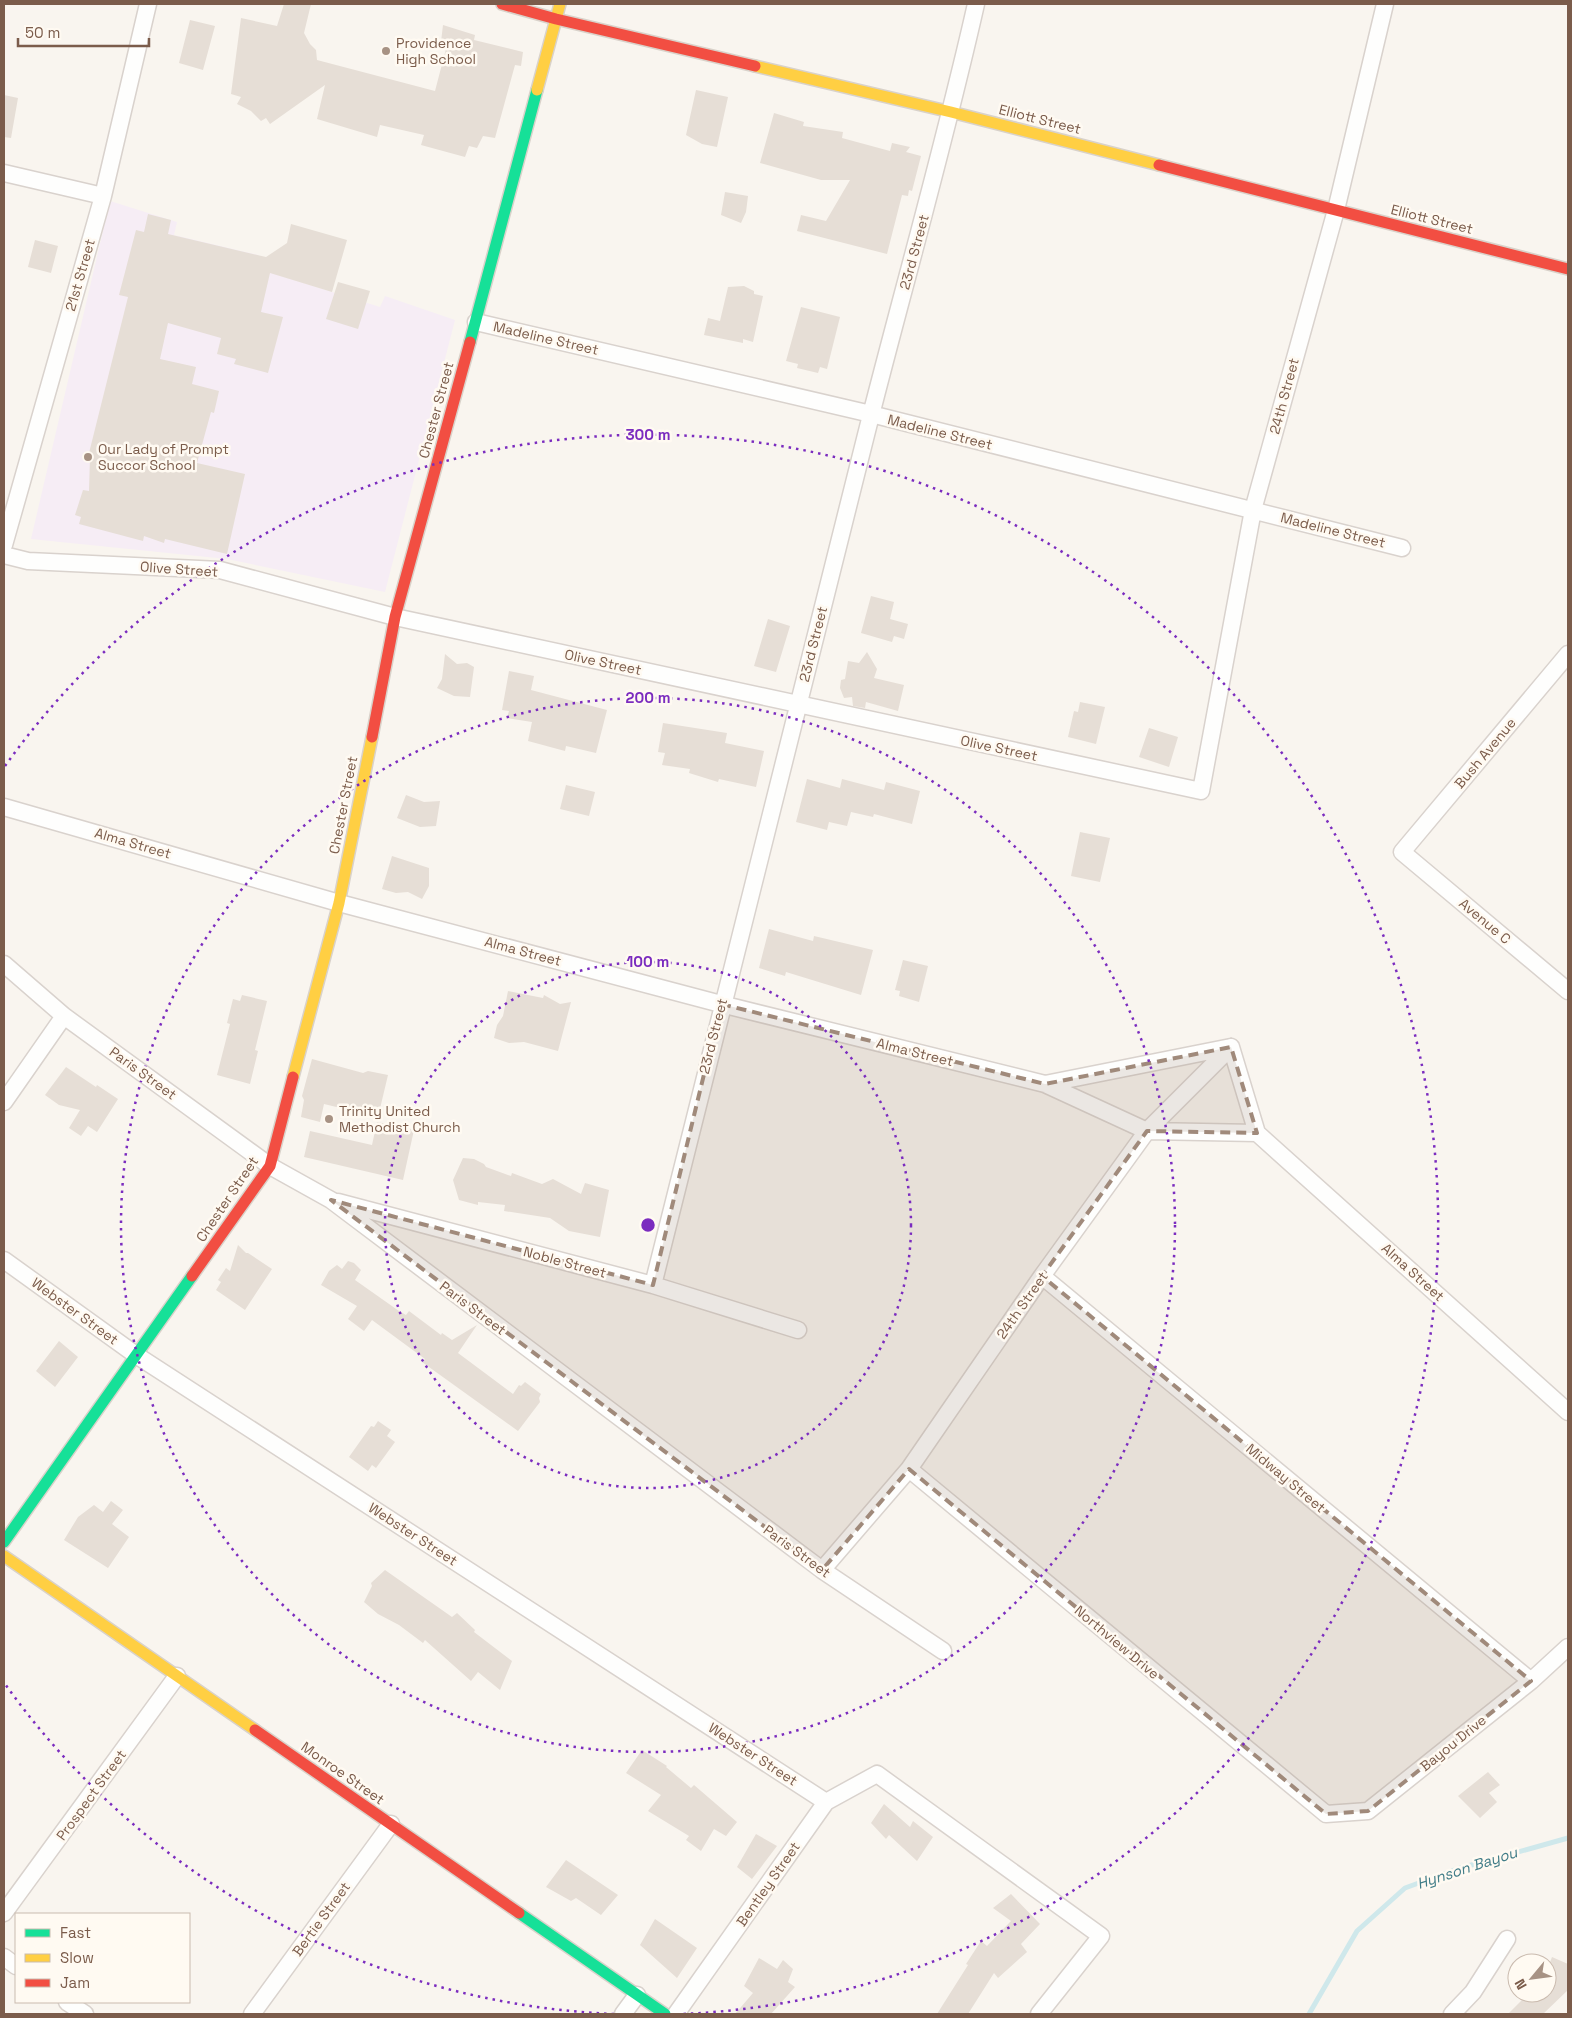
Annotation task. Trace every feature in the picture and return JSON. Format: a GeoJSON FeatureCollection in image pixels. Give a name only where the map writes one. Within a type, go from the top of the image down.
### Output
{"type":"FeatureCollection","features":[{"type":"Feature","properties":{"kind":"street","name":"21st Street"},"geometry":{"type":"LineString","coordinates":[[4,545],[103,196],[148,4]]}},
{"type":"Feature","properties":{"kind":"street","name":"Elliott Street"},"geometry":{"type":"LineString","coordinates":[[502,4],[951,112],[1568,269]]}},
{"type":"Feature","properties":{"kind":"street","name":"Chester Street"},"geometry":{"type":"LineString","coordinates":[[4,1542],[270,1166],[339,903],[395,617],[476,322],[560,4]]}},
{"type":"Feature","properties":{"kind":"street","name":"23rd Street"},"geometry":{"type":"LineString","coordinates":[[653,1285],[721,1004],[871,414],[951,112],[976,4]]}},
{"type":"Feature","properties":{"kind":"street","name":"24th Street"},"geometry":{"type":"LineString","coordinates":[[1201,791],[1253,510],[1336,210],[1385,4]]}},
{"type":"Feature","properties":{"kind":"street"},"geometry":{"type":"LineString","coordinates":[[4,173],[103,196]]}},
{"type":"Feature","properties":{"kind":"street","name":"Madeline Street"},"geometry":{"type":"LineString","coordinates":[[476,322],[871,414],[1402,548]]}},
{"type":"Feature","properties":{"kind":"street","name":"Olive Street"},"geometry":{"type":"LineString","coordinates":[[4,556],[28,560],[220,570],[395,617],[1201,791]]}},
{"type":"Feature","properties":{"kind":"street","name":"Bush Avenue"},"geometry":{"type":"LineString","coordinates":[[1402,852],[1568,654]]}},
{"type":"Feature","properties":{"kind":"street","name":"Alma Street"},"geometry":{"type":"LineString","coordinates":[[4,806],[339,903],[721,1004],[1045,1084],[1147,1131],[1257,1133],[1568,1412]]}},
{"type":"Feature","properties":{"kind":"street","name":"Avenue C"},"geometry":{"type":"LineString","coordinates":[[1402,852],[1568,991]]}},
{"type":"Feature","properties":{"kind":"street","name":"Paris Street"},"geometry":{"type":"LineString","coordinates":[[4,964],[64,1016],[270,1166],[331,1200],[822,1570],[943,1651]]}},
{"type":"Feature","properties":{"kind":"street"},"geometry":{"type":"LineString","coordinates":[[4,1102],[64,1016]]}},
{"type":"Feature","properties":{"kind":"street"},"geometry":{"type":"LineString","coordinates":[[1231,1047],[1257,1133]]}},
{"type":"Feature","properties":{"kind":"street","name":"24th Street"},"geometry":{"type":"LineString","coordinates":[[822,1570],[909,1469],[1042,1276],[1147,1131],[1231,1047]]}},
{"type":"Feature","properties":{"kind":"street","name":"Alma Street"},"geometry":{"type":"LineString","coordinates":[[1045,1084],[1231,1047]]}},
{"type":"Feature","properties":{"kind":"street","name":"Noble Street"},"geometry":{"type":"LineString","coordinates":[[331,1200],[653,1285],[798,1330]]}},
{"type":"Feature","properties":{"kind":"street","name":"Webster Street"},"geometry":{"type":"LineString","coordinates":[[4,1260],[136,1355],[826,1802]]}},
{"type":"Feature","properties":{"kind":"street","name":"Midway Street"},"geometry":{"type":"LineString","coordinates":[[1042,1276],[1531,1681]]}},
{"type":"Feature","properties":{"kind":"street","name":"Northview Drive"},"geometry":{"type":"LineString","coordinates":[[909,1469],[1326,1814]]}},
{"type":"Feature","properties":{"kind":"street","name":"Monroe Street"},"geometry":{"type":"LineString","coordinates":[[4,1556],[665,2014]]}},
{"type":"Feature","properties":{"kind":"street","name":"Bayou Drive"},"geometry":{"type":"LineString","coordinates":[[1326,1814],[1368,1811],[1531,1681],[1568,1647]]}},
{"type":"Feature","properties":{"kind":"street","name":"Prospect Street"},"geometry":{"type":"LineString","coordinates":[[4,1913],[177,1676]]}},
{"type":"Feature","properties":{"kind":"street","name":"Bentley Street"},"geometry":{"type":"LineString","coordinates":[[676,2014],[826,1802],[877,1774],[1101,1936],[1039,2014]]}},
{"type":"Feature","properties":{"kind":"street","name":"Bertie Street"},"geometry":{"type":"LineString","coordinates":[[252,2014],[391,1824]]}},
{"type":"Feature","properties":{"kind":"street"},"geometry":{"type":"LineString","coordinates":[[1452,2014],[1473,1992],[1507,1939]]}},
{"type":"Feature","properties":{"kind":"street"},"geometry":{"type":"LineString","coordinates":[[4,1957],[15,1965]]}},
{"type":"Feature","properties":{"kind":"street"},"geometry":{"type":"LineString","coordinates":[[623,2014],[637,1995]]}},
{"type":"Feature","properties":{"kind":"street"},"geometry":{"type":"LineString","coordinates":[[69,2003],[85,2014]]}},
{"type":"Feature","properties":{"kind":"highlighted area"},"geometry":{"type":"Polygon","coordinates":[[[721,1004],[1045,1084],[1231,1047],[1257,1133],[1147,1131],[1042,1276],[1531,1681],[1368,1811],[1326,1814],[909,1469],[822,1570],[331,1200],[653,1285],[721,1004]]]}},
{"type":"Feature","properties":{"kind":"shaded area"},"geometry":{"type":"Polygon","coordinates":[[[110,201],[177,222],[174,235],[258,255],[270,264],[278,275],[380,307],[385,296],[455,320],[385,592],[227,559],[31,539],[110,201]]]}},
{"type":"Feature","properties":{"kind":"building"},"geometry":{"type":"Polygon","coordinates":[[[284,4],[311,4],[304,33],[316,50],[317,60],[435,91],[447,45],[441,42],[443,25],[475,35],[474,40],[523,52],[521,66],[515,65],[495,138],[483,136],[477,148],[469,146],[465,157],[421,145],[424,135],[380,125],[377,137],[317,119],[325,85],[270,124],[266,118],[261,121],[251,111],[237,104],[241,97],[231,94],[241,18],[277,26],[284,4]]]}},
{"type":"Feature","properties":{"kind":"building"},"geometry":{"type":"Polygon","coordinates":[[[190,20],[215,26],[203,70],[179,63],[190,20]]]}},
{"type":"Feature","properties":{"kind":"building"},"geometry":{"type":"Polygon","coordinates":[[[696,90],[728,97],[717,147],[702,144],[686,135],[696,90]]]}},
{"type":"Feature","properties":{"kind":"building"},"geometry":{"type":"Polygon","coordinates":[[[4,95],[18,98],[11,138],[4,137],[4,95]]]}},
{"type":"Feature","properties":{"kind":"building"},"geometry":{"type":"Polygon","coordinates":[[[774,113],[804,122],[803,126],[843,132],[842,138],[890,151],[892,143],[910,147],[906,152],[921,156],[912,191],[909,190],[908,196],[902,195],[887,254],[797,231],[801,215],[826,221],[850,180],[821,180],[760,163],[774,113]]]}},
{"type":"Feature","properties":{"kind":"building"},"geometry":{"type":"Polygon","coordinates":[[[725,192],[748,196],[746,212],[741,223],[721,215],[725,192]]]}},
{"type":"Feature","properties":{"kind":"building"},"geometry":{"type":"Polygon","coordinates":[[[148,214],[171,220],[168,234],[266,257],[287,243],[291,224],[347,240],[332,292],[270,273],[261,312],[283,317],[268,373],[234,364],[236,359],[217,354],[221,338],[168,323],[160,359],[196,367],[192,384],[219,391],[214,413],[211,412],[197,463],[245,474],[227,554],[165,539],[164,543],[144,536],[143,541],[79,524],[81,517],[75,515],[83,490],[89,491],[90,457],[88,457],[128,297],[119,295],[136,230],[144,232],[148,214]]]}},
{"type":"Feature","properties":{"kind":"building"},"geometry":{"type":"Polygon","coordinates":[[[35,240],[58,246],[51,273],[28,267],[35,240]]]}},
{"type":"Feature","properties":{"kind":"building"},"geometry":{"type":"Polygon","coordinates":[[[338,282],[370,291],[358,329],[326,319],[338,282]]]}},
{"type":"Feature","properties":{"kind":"building"},"geometry":{"type":"Polygon","coordinates":[[[744,286],[754,291],[754,294],[763,296],[753,342],[743,339],[743,343],[704,335],[708,318],[720,321],[728,287],[744,286]]]}},
{"type":"Feature","properties":{"kind":"building"},"geometry":{"type":"Polygon","coordinates":[[[801,307],[840,317],[827,369],[820,367],[818,373],[797,368],[798,364],[786,361],[801,307]]]}},
{"type":"Feature","properties":{"kind":"building"},"geometry":{"type":"Polygon","coordinates":[[[871,596],[894,602],[890,619],[908,624],[904,639],[894,636],[892,642],[861,633],[871,596]]]}},
{"type":"Feature","properties":{"kind":"building"},"geometry":{"type":"Polygon","coordinates":[[[768,619],[790,626],[776,672],[754,666],[768,619]]]}},
{"type":"Feature","properties":{"kind":"building"},"geometry":{"type":"Polygon","coordinates":[[[867,652],[877,669],[874,678],[904,685],[898,711],[866,702],[865,708],[853,706],[852,697],[844,698],[840,688],[841,680],[845,679],[848,661],[859,663],[867,652]]]}},
{"type":"Feature","properties":{"kind":"building"},"geometry":{"type":"Polygon","coordinates":[[[445,654],[457,664],[467,663],[474,667],[470,697],[454,696],[437,688],[442,679],[445,654]]]}},
{"type":"Feature","properties":{"kind":"building"},"geometry":{"type":"Polygon","coordinates":[[[509,671],[534,676],[531,690],[607,710],[596,753],[566,746],[565,751],[528,741],[532,722],[507,718],[509,711],[502,710],[509,671]]]}},
{"type":"Feature","properties":{"kind":"building"},"geometry":{"type":"Polygon","coordinates":[[[1080,702],[1105,707],[1096,744],[1068,737],[1074,711],[1078,712],[1080,702]]]}},
{"type":"Feature","properties":{"kind":"building"},"geometry":{"type":"Polygon","coordinates":[[[663,723],[727,733],[725,743],[764,751],[756,787],[719,779],[718,782],[689,773],[690,769],[662,765],[665,753],[658,752],[663,723]]]}},
{"type":"Feature","properties":{"kind":"building"},"geometry":{"type":"Polygon","coordinates":[[[1149,728],[1178,737],[1169,767],[1139,757],[1149,728]]]}},
{"type":"Feature","properties":{"kind":"building"},"geometry":{"type":"Polygon","coordinates":[[[807,779],[840,788],[842,779],[884,790],[886,782],[920,791],[912,824],[874,814],[873,817],[851,812],[847,826],[829,822],[827,830],[796,822],[807,779]]]}},
{"type":"Feature","properties":{"kind":"building"},"geometry":{"type":"Polygon","coordinates":[[[566,785],[595,792],[589,816],[560,809],[566,785]]]}},
{"type":"Feature","properties":{"kind":"building"},"geometry":{"type":"Polygon","coordinates":[[[406,795],[424,802],[440,801],[436,826],[420,827],[397,818],[406,795]]]}},
{"type":"Feature","properties":{"kind":"building"},"geometry":{"type":"Polygon","coordinates":[[[1080,832],[1110,838],[1100,882],[1071,876],[1080,832]]]}},
{"type":"Feature","properties":{"kind":"building"},"geometry":{"type":"Polygon","coordinates":[[[392,856],[429,868],[429,886],[422,899],[408,892],[396,893],[382,889],[392,856]]]}},
{"type":"Feature","properties":{"kind":"building"},"geometry":{"type":"Polygon","coordinates":[[[769,929],[813,941],[814,936],[873,950],[861,995],[786,972],[785,976],[759,968],[769,929]]]}},
{"type":"Feature","properties":{"kind":"building"},"geometry":{"type":"Polygon","coordinates":[[[903,960],[928,966],[919,1002],[899,996],[900,991],[895,990],[903,960]]]}},
{"type":"Feature","properties":{"kind":"building"},"geometry":{"type":"Polygon","coordinates":[[[508,991],[543,998],[544,995],[560,1004],[571,1002],[558,1051],[524,1042],[509,1043],[494,1038],[497,1025],[503,1016],[508,991]]]}},
{"type":"Feature","properties":{"kind":"building"},"geometry":{"type":"Polygon","coordinates":[[[242,995],[267,1001],[255,1050],[258,1051],[250,1084],[217,1075],[230,1024],[227,1023],[233,999],[240,1001],[242,995]]]}},
{"type":"Feature","properties":{"kind":"building"},"geometry":{"type":"Polygon","coordinates":[[[312,1059],[363,1073],[368,1071],[388,1075],[378,1117],[324,1104],[320,1122],[301,1117],[304,1100],[302,1096],[312,1059]]]}},
{"type":"Feature","properties":{"kind":"building"},"geometry":{"type":"Polygon","coordinates":[[[66,1067],[118,1099],[97,1132],[88,1126],[81,1136],[69,1128],[80,1110],[59,1105],[45,1095],[66,1067]]]}},
{"type":"Feature","properties":{"kind":"building"},"geometry":{"type":"Polygon","coordinates":[[[377,1122],[414,1130],[403,1180],[304,1157],[310,1131],[372,1145],[377,1122]]]}},
{"type":"Feature","properties":{"kind":"building"},"geometry":{"type":"Polygon","coordinates":[[[463,1158],[474,1159],[486,1167],[511,1176],[512,1173],[542,1184],[553,1179],[581,1194],[585,1183],[609,1190],[600,1237],[569,1231],[550,1218],[504,1211],[505,1205],[478,1202],[478,1205],[459,1200],[453,1180],[463,1158]]]}},
{"type":"Feature","properties":{"kind":"building"},"geometry":{"type":"Polygon","coordinates":[[[238,1245],[246,1253],[272,1269],[245,1310],[216,1290],[221,1282],[218,1280],[226,1268],[230,1271],[238,1245]]]}},
{"type":"Feature","properties":{"kind":"building"},"geometry":{"type":"Polygon","coordinates":[[[348,1261],[354,1263],[361,1270],[355,1280],[399,1311],[406,1315],[409,1311],[441,1335],[442,1333],[452,1340],[477,1325],[458,1353],[513,1394],[519,1385],[521,1386],[525,1382],[541,1394],[540,1402],[518,1431],[422,1362],[425,1359],[372,1320],[364,1331],[348,1319],[357,1306],[321,1285],[329,1271],[337,1265],[342,1269],[348,1261]]]}},
{"type":"Feature","properties":{"kind":"building"},"geometry":{"type":"Polygon","coordinates":[[[59,1341],[78,1357],[55,1387],[36,1371],[59,1341]]]}},
{"type":"Feature","properties":{"kind":"building"},"geometry":{"type":"Polygon","coordinates":[[[378,1421],[391,1430],[387,1436],[395,1442],[376,1468],[372,1465],[368,1471],[349,1457],[371,1426],[374,1427],[378,1421]]]}},
{"type":"Feature","properties":{"kind":"building"},"geometry":{"type":"Polygon","coordinates":[[[111,1501],[123,1510],[112,1524],[129,1537],[108,1568],[64,1540],[78,1517],[94,1505],[103,1512],[111,1501]]]}},
{"type":"Feature","properties":{"kind":"building"},"geometry":{"type":"Polygon","coordinates":[[[385,1570],[452,1617],[457,1613],[475,1630],[474,1632],[512,1661],[500,1690],[478,1672],[471,1681],[425,1640],[423,1643],[399,1625],[378,1614],[364,1602],[372,1586],[371,1583],[385,1570]]]}},
{"type":"Feature","properties":{"kind":"building"},"geometry":{"type":"Polygon","coordinates":[[[642,1750],[667,1766],[691,1788],[694,1785],[737,1822],[726,1836],[714,1829],[701,1851],[686,1840],[689,1836],[648,1811],[661,1795],[626,1773],[642,1750]]]}},
{"type":"Feature","properties":{"kind":"building"},"geometry":{"type":"Polygon","coordinates":[[[1488,1772],[1500,1785],[1489,1793],[1497,1802],[1480,1818],[1458,1796],[1488,1772]]]}},
{"type":"Feature","properties":{"kind":"building"},"geometry":{"type":"Polygon","coordinates":[[[884,1804],[910,1827],[913,1821],[933,1837],[917,1861],[889,1835],[886,1839],[871,1823],[884,1804]]]}},
{"type":"Feature","properties":{"kind":"building"},"geometry":{"type":"Polygon","coordinates":[[[756,1834],[777,1846],[752,1879],[737,1867],[756,1834]]]}},
{"type":"Feature","properties":{"kind":"building"},"geometry":{"type":"Polygon","coordinates":[[[566,1860],[618,1895],[601,1915],[576,1898],[571,1901],[546,1887],[566,1860]]]}},
{"type":"Feature","properties":{"kind":"building"},"geometry":{"type":"Polygon","coordinates":[[[1011,1894],[1040,1924],[1021,1944],[1027,1952],[998,1978],[994,1973],[968,2014],[937,2014],[981,1941],[987,1946],[1011,1921],[993,1908],[1011,1894]]]}},
{"type":"Feature","properties":{"kind":"building"},"geometry":{"type":"Polygon","coordinates":[[[655,1919],[697,1948],[677,1978],[640,1945],[655,1919]]]}},
{"type":"Feature","properties":{"kind":"building"},"geometry":{"type":"Polygon","coordinates":[[[759,1958],[777,1969],[783,1960],[793,1969],[788,1982],[795,1987],[771,2014],[735,2014],[753,1993],[744,1986],[759,1958]]]}},
{"type":"Feature","properties":{"kind":"building"},"geometry":{"type":"Polygon","coordinates":[[[1557,1959],[1568,1964],[1568,1990],[1557,2001],[1557,1959]]]}},
{"type":"Feature","properties":{"kind":"building"},"geometry":{"type":"Polygon","coordinates":[[[1519,2003],[1554,2003],[1543,2014],[1508,2014],[1519,2003]]]}},
{"type":"Feature","properties":{"kind":"waterway","name":"Hynson Bayou"},"geometry":{"type":"LineString","coordinates":[[1309,2014],[1357,1931],[1405,1888],[1457,1869],[1568,1838]]}},
{"type":"Feature","properties":{"kind":"traffic: fast"},"geometry":{"type":"LineString","coordinates":[[470,342],[537,90]]}},
{"type":"Feature","properties":{"kind":"traffic: fast"},"geometry":{"type":"LineString","coordinates":[[4,1542],[192,1276]]}},
{"type":"Feature","properties":{"kind":"traffic: fast"},"geometry":{"type":"LineString","coordinates":[[519,1913],[665,2014]]}},
{"type":"Feature","properties":{"kind":"traffic: slow"},"geometry":{"type":"LineString","coordinates":[[537,90],[560,4]]}},
{"type":"Feature","properties":{"kind":"traffic: slow"},"geometry":{"type":"LineString","coordinates":[[755,66],[951,112],[1159,165]]}},
{"type":"Feature","properties":{"kind":"traffic: slow"},"geometry":{"type":"LineString","coordinates":[[293,1077],[339,903],[372,737]]}},
{"type":"Feature","properties":{"kind":"traffic: slow"},"geometry":{"type":"LineString","coordinates":[[4,1556],[255,1730]]}},
{"type":"Feature","properties":{"kind":"traffic: jam"},"geometry":{"type":"LineString","coordinates":[[502,4],[556,19],[755,66]]}},
{"type":"Feature","properties":{"kind":"traffic: jam"},"geometry":{"type":"LineString","coordinates":[[1159,165],[1568,269]]}},
{"type":"Feature","properties":{"kind":"traffic: jam"},"geometry":{"type":"LineString","coordinates":[[372,737],[395,617],[470,342]]}},
{"type":"Feature","properties":{"kind":"traffic: jam"},"geometry":{"type":"LineString","coordinates":[[192,1276],[270,1166],[293,1077]]}},
{"type":"Feature","properties":{"kind":"traffic: jam"},"geometry":{"type":"LineString","coordinates":[[255,1730],[519,1913]]}},
{"type":"Feature","properties":{"kind":"place","name":"Providence High School"},"geometry":{"type":"Point","coordinates":[386,51]}},
{"type":"Feature","properties":{"kind":"place","name":"Our Lady of Prompt Succor School"},"geometry":{"type":"Point","coordinates":[88,457]}},
{"type":"Feature","properties":{"kind":"place","name":"Trinity United Methodist Church"},"geometry":{"type":"Point","coordinates":[329,1119]}}]}
